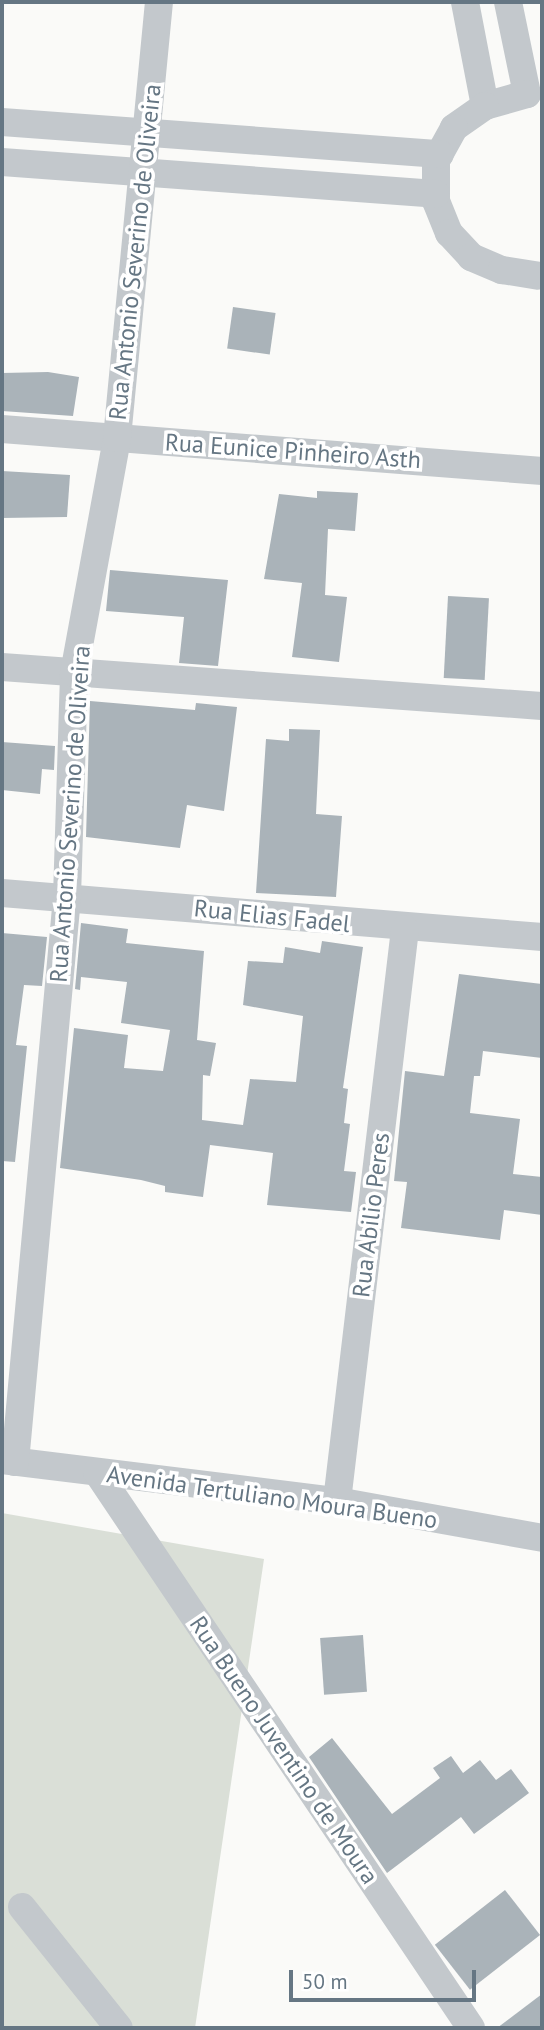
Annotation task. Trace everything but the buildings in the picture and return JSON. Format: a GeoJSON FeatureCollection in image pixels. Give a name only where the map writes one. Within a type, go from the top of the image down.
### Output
{"type":"FeatureCollection","features":[{"type":"Feature","properties":{"kind":"street","name":"Rua Antonio Severino de Oliveira"},"geometry":{"type":"LineString","coordinates":[[8,1461],[67,897],[74,674],[117,438],[159,2]]}},
{"type":"Feature","properties":{"kind":"street"},"geometry":{"type":"LineString","coordinates":[[465,2],[485,106]]}},
{"type":"Feature","properties":{"kind":"street"},"geometry":{"type":"LineString","coordinates":[[508,2],[535,96],[485,106],[454,128],[440,154],[436,194],[449,233],[471,257],[502,270],[541,278]]}},
{"type":"Feature","properties":{"kind":"street"},"geometry":{"type":"LineString","coordinates":[[2,122],[440,154]]}},
{"type":"Feature","properties":{"kind":"street"},"geometry":{"type":"LineString","coordinates":[[2,162],[436,194]]}},
{"type":"Feature","properties":{"kind":"street","name":"Rua Eunice Pinheiro Asth"},"geometry":{"type":"LineString","coordinates":[[2,429],[542,471]]}},
{"type":"Feature","properties":{"kind":"street"},"geometry":{"type":"LineString","coordinates":[[2,667],[542,706]]}},
{"type":"Feature","properties":{"kind":"street","name":"Rua Elias Fadel"},"geometry":{"type":"LineString","coordinates":[[2,893],[405,929],[542,937]]}},
{"type":"Feature","properties":{"kind":"street","name":"Rua Abilio Peres"},"geometry":{"type":"LineString","coordinates":[[337,1501],[405,929]]}},
{"type":"Feature","properties":{"kind":"street","name":"Avenida Tertuliano Moura Bueno"},"geometry":{"type":"LineString","coordinates":[[8,1461],[337,1501],[542,1538]]}},
{"type":"Feature","properties":{"kind":"street","name":"Rua Bueno Juventino de Moura"},"geometry":{"type":"LineString","coordinates":[[97,1472],[471,2028]]}},
{"type":"Feature","properties":{"kind":"street"},"geometry":{"type":"LineString","coordinates":[[22,1908],[119,2028]]}},
{"type":"Feature","properties":{"kind":"shaded area"},"geometry":{"type":"Polygon","coordinates":[[[2,1513],[264,1559],[195,2028],[2,2028],[2,1513]]]}}]}
